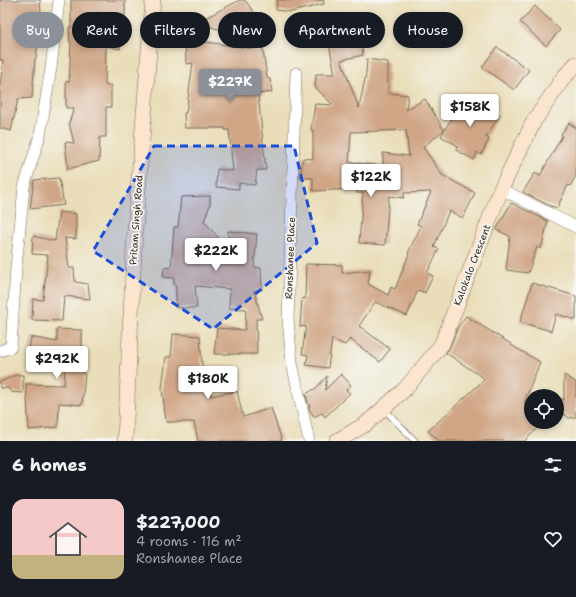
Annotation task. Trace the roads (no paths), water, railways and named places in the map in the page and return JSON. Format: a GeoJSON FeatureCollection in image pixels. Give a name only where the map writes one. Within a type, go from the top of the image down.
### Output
{"type":"FeatureCollection","features":[{"type":"Feature","properties":{"kind":"street"},"geometry":{"type":"LineString","coordinates":[[0,351],[11,347],[16,268],[24,187],[40,135],[51,68],[59,0]]}},
{"type":"Feature","properties":{"kind":"street","name":"Pritam Singh Road"},"geometry":{"type":"LineString","coordinates":[[125,441],[134,229],[153,0]]}},
{"type":"Feature","properties":{"kind":"street","name":"Kalokalo Crescent"},"geometry":{"type":"LineString","coordinates":[[337,441],[366,424],[405,389],[442,344],[500,189],[534,121],[564,77],[576,64]]}},
{"type":"Feature","properties":{"kind":"street","name":"Ronshanee Place"},"geometry":{"type":"LineString","coordinates":[[296,73],[288,320],[292,363],[309,441]]}},
{"type":"Feature","properties":{"kind":"street"},"geometry":{"type":"LineString","coordinates":[[500,189],[576,227]]}},
{"type":"Feature","properties":{"kind":"lane"},"geometry":{"type":"LineString","coordinates":[[384,408],[415,441]]}}]}
